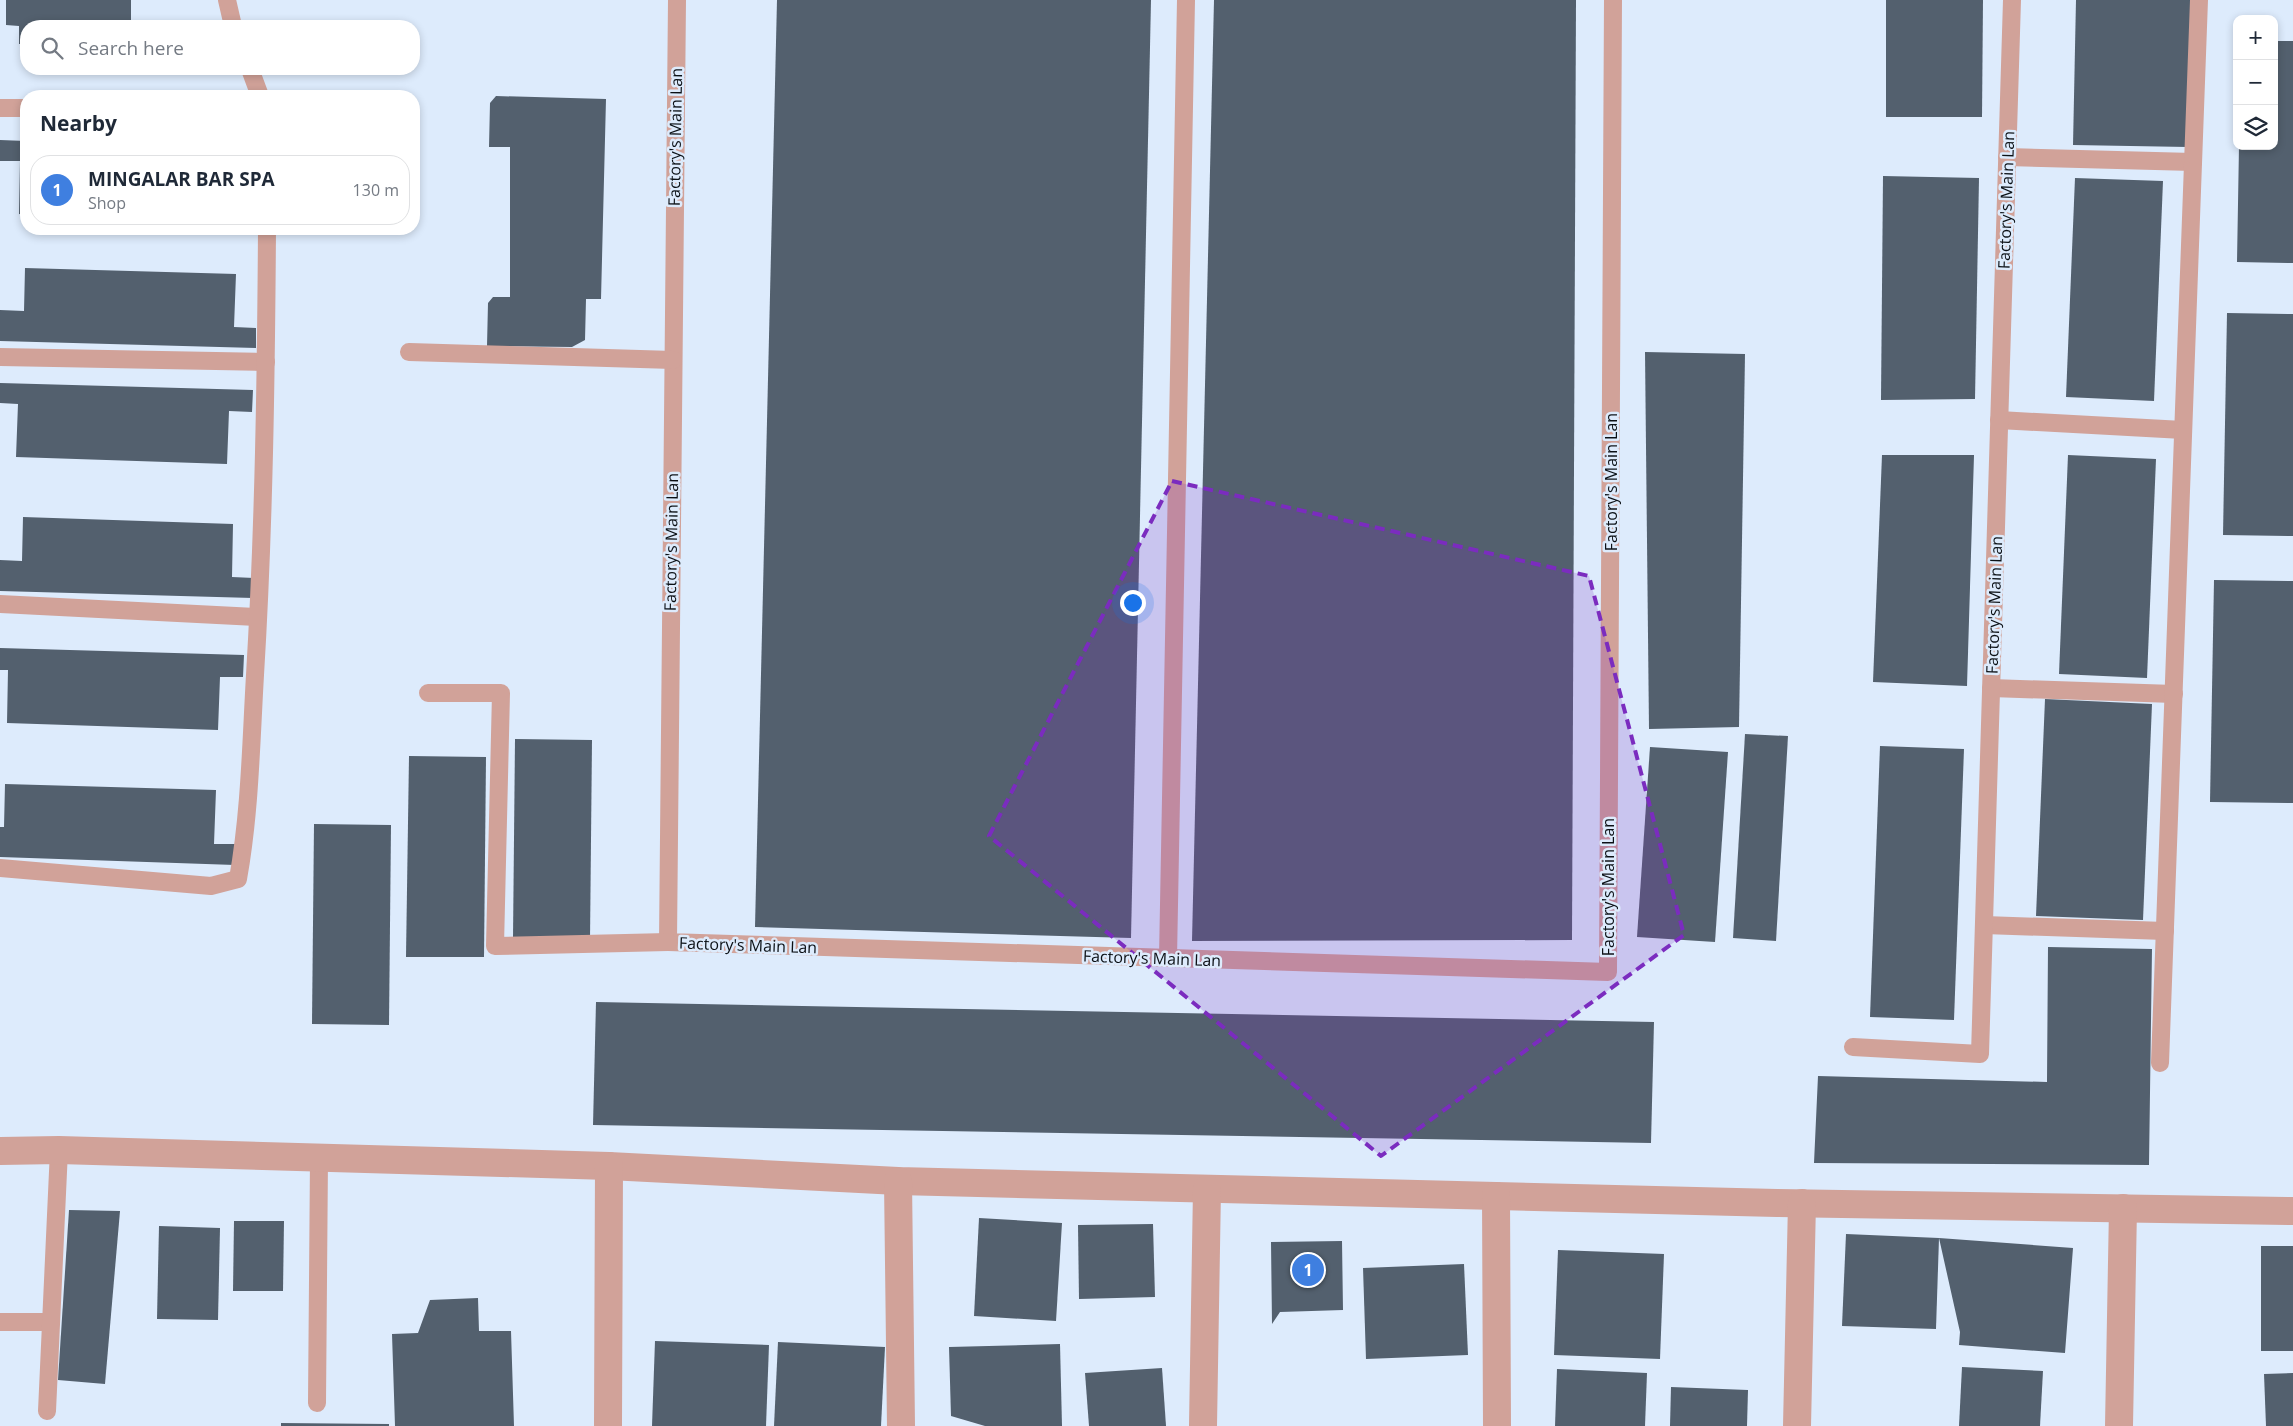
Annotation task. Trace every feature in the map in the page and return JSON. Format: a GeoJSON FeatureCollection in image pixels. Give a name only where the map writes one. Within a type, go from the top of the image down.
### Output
{"type":"FeatureCollection","features":[{"type":"Feature","properties":{"kind":"street"},"geometry":{"type":"LineString","coordinates":[[0,1151],[59,1150],[609,1166],[898,1181],[1802,1203],[2293,1211]]}},
{"type":"Feature","properties":{"kind":"street"},"geometry":{"type":"LineString","coordinates":[[608,1426],[609,1166]]}},
{"type":"Feature","properties":{"kind":"street"},"geometry":{"type":"LineString","coordinates":[[898,1181],[901,1426]]}},
{"type":"Feature","properties":{"kind":"street"},"geometry":{"type":"LineString","coordinates":[[1203,1426],[1207,1189]]}},
{"type":"Feature","properties":{"kind":"street"},"geometry":{"type":"LineString","coordinates":[[1496,1196],[1497,1426]]}},
{"type":"Feature","properties":{"kind":"street"},"geometry":{"type":"LineString","coordinates":[[1797,1426],[1802,1203]]}},
{"type":"Feature","properties":{"kind":"street"},"geometry":{"type":"LineString","coordinates":[[2119,1426],[2123,1208]]}},
{"type":"Feature","properties":{"kind":"lane"},"geometry":{"type":"LineString","coordinates":[[227,0],[232,20]]}},
{"type":"Feature","properties":{"kind":"lane","name":"Factory's Main Lan"},"geometry":{"type":"LineString","coordinates":[[677,0],[668,942],[1608,972],[1613,0]]}},
{"type":"Feature","properties":{"kind":"lane"},"geometry":{"type":"LineString","coordinates":[[1168,958],[1186,0]]}},
{"type":"Feature","properties":{"kind":"lane","name":"Factory's Main Lan"},"geometry":{"type":"LineString","coordinates":[[1853,1047],[1980,1054],[2012,0]]}},
{"type":"Feature","properties":{"kind":"lane"},"geometry":{"type":"LineString","coordinates":[[2160,1063],[2199,0]]}},
{"type":"Feature","properties":{"kind":"lane"},"geometry":{"type":"LineString","coordinates":[[252,75],[258,90]]}},
{"type":"Feature","properties":{"kind":"lane"},"geometry":{"type":"LineString","coordinates":[[0,108],[20,108]]}},
{"type":"Feature","properties":{"kind":"lane"},"geometry":{"type":"LineString","coordinates":[[2007,157],[2193,162]]}},
{"type":"Feature","properties":{"kind":"lane"},"geometry":{"type":"LineString","coordinates":[[0,868],[211,886],[238,879],[245,837],[258,617],[266,362],[267,235]]}},
{"type":"Feature","properties":{"kind":"lane"},"geometry":{"type":"LineString","coordinates":[[408,352],[673,360]]}},
{"type":"Feature","properties":{"kind":"lane"},"geometry":{"type":"LineString","coordinates":[[0,357],[266,362]]}},
{"type":"Feature","properties":{"kind":"lane"},"geometry":{"type":"LineString","coordinates":[[1999,420],[2183,430]]}},
{"type":"Feature","properties":{"kind":"lane"},"geometry":{"type":"LineString","coordinates":[[0,604],[258,617]]}},
{"type":"Feature","properties":{"kind":"lane"},"geometry":{"type":"LineString","coordinates":[[1991,688],[2174,694]]}},
{"type":"Feature","properties":{"kind":"lane"},"geometry":{"type":"LineString","coordinates":[[428,693],[501,693],[495,946],[668,942]]}},
{"type":"Feature","properties":{"kind":"lane"},"geometry":{"type":"LineString","coordinates":[[1984,925],[2165,931]]}},
{"type":"Feature","properties":{"kind":"lane"},"geometry":{"type":"LineString","coordinates":[[47,1411],[59,1150]]}},
{"type":"Feature","properties":{"kind":"lane"},"geometry":{"type":"LineString","coordinates":[[317,1403],[319,1158]]}},
{"type":"Feature","properties":{"kind":"lane"},"geometry":{"type":"LineString","coordinates":[[0,1322],[51,1322]]}},
{"type":"Feature","properties":{"kind":"highlighted area"},"geometry":{"type":"Polygon","coordinates":[[[1172,481],[1589,576],[1684,935],[1381,1156],[989,836],[1172,481]]]}},
{"type":"Feature","properties":{"kind":"building"},"geometry":{"type":"Polygon","coordinates":[[[6,0],[131,0],[131,20],[20,20],[20,44],[19,26],[6,25],[6,0]]]}},
{"type":"Feature","properties":{"kind":"building"},"geometry":{"type":"Polygon","coordinates":[[[777,0],[1151,0],[1131,938],[755,927],[777,0]]]}},
{"type":"Feature","properties":{"kind":"building"},"geometry":{"type":"Polygon","coordinates":[[[1214,0],[1576,0],[1572,940],[1192,941],[1214,0]]]}},
{"type":"Feature","properties":{"kind":"building"},"geometry":{"type":"Polygon","coordinates":[[[1886,0],[1983,0],[1982,117],[1886,117],[1886,0]]]}},
{"type":"Feature","properties":{"kind":"building"},"geometry":{"type":"Polygon","coordinates":[[[2076,0],[2191,0],[2188,147],[2073,145],[2076,0]]]}},
{"type":"Feature","properties":{"kind":"building"},"geometry":{"type":"Polygon","coordinates":[[[2278,41],[2293,41],[2293,263],[2237,262],[2239,150],[2278,150],[2278,41]]]}},
{"type":"Feature","properties":{"kind":"building"},"geometry":{"type":"Polygon","coordinates":[[[496,96],[606,99],[601,299],[586,299],[585,340],[572,347],[487,346],[488,303],[493,297],[510,297],[510,147],[489,147],[490,103],[496,96]]]}},
{"type":"Feature","properties":{"kind":"building"},"geometry":{"type":"Polygon","coordinates":[[[0,140],[20,141],[20,161],[0,161],[0,140]]]}},
{"type":"Feature","properties":{"kind":"building"},"geometry":{"type":"Polygon","coordinates":[[[20,161],[20,214],[19,214],[20,161]]]}},
{"type":"Feature","properties":{"kind":"building"},"geometry":{"type":"Polygon","coordinates":[[[1883,176],[1979,178],[1975,399],[1881,400],[1883,176]]]}},
{"type":"Feature","properties":{"kind":"building"},"geometry":{"type":"Polygon","coordinates":[[[2075,178],[2163,181],[2154,401],[2066,397],[2075,178]]]}},
{"type":"Feature","properties":{"kind":"building"},"geometry":{"type":"Polygon","coordinates":[[[25,268],[236,274],[234,327],[256,328],[256,348],[0,341],[0,310],[24,311],[25,268]]]}},
{"type":"Feature","properties":{"kind":"building"},"geometry":{"type":"Polygon","coordinates":[[[2227,313],[2293,314],[2293,536],[2223,535],[2227,313]]]}},
{"type":"Feature","properties":{"kind":"building"},"geometry":{"type":"Polygon","coordinates":[[[1645,352],[1745,354],[1739,727],[1649,729],[1645,352]]]}},
{"type":"Feature","properties":{"kind":"building"},"geometry":{"type":"Polygon","coordinates":[[[0,383],[253,390],[252,412],[229,411],[227,464],[16,457],[18,404],[0,403],[0,383]]]}},
{"type":"Feature","properties":{"kind":"building"},"geometry":{"type":"Polygon","coordinates":[[[1882,455],[1974,455],[1967,686],[1873,682],[1882,455]]]}},
{"type":"Feature","properties":{"kind":"building"},"geometry":{"type":"Polygon","coordinates":[[[2068,455],[2156,459],[2147,678],[2059,674],[2068,455]]]}},
{"type":"Feature","properties":{"kind":"building"},"geometry":{"type":"Polygon","coordinates":[[[23,517],[233,524],[232,577],[254,578],[253,598],[0,591],[0,560],[22,561],[23,517]]]}},
{"type":"Feature","properties":{"kind":"building"},"geometry":{"type":"Polygon","coordinates":[[[2214,580],[2293,581],[2293,803],[2210,802],[2214,580]]]}},
{"type":"Feature","properties":{"kind":"building"},"geometry":{"type":"Polygon","coordinates":[[[0,648],[244,655],[243,677],[220,677],[218,730],[7,723],[8,670],[0,670],[0,648]]]}},
{"type":"Feature","properties":{"kind":"building"},"geometry":{"type":"Polygon","coordinates":[[[2045,699],[2152,704],[2143,920],[2036,916],[2045,699]]]}},
{"type":"Feature","properties":{"kind":"building"},"geometry":{"type":"Polygon","coordinates":[[[1745,734],[1788,736],[1776,941],[1733,938],[1745,734]]]}},
{"type":"Feature","properties":{"kind":"building"},"geometry":{"type":"Polygon","coordinates":[[[515,739],[592,740],[590,940],[513,939],[515,739]]]}},
{"type":"Feature","properties":{"kind":"building"},"geometry":{"type":"Polygon","coordinates":[[[1880,746],[1964,749],[1954,1020],[1870,1017],[1880,746]]]}},
{"type":"Feature","properties":{"kind":"building"},"geometry":{"type":"Polygon","coordinates":[[[1650,747],[1728,752],[1715,942],[1637,937],[1650,747]]]}},
{"type":"Feature","properties":{"kind":"building"},"geometry":{"type":"Polygon","coordinates":[[[409,756],[486,757],[484,957],[406,957],[409,756]]]}},
{"type":"Feature","properties":{"kind":"building"},"geometry":{"type":"Polygon","coordinates":[[[5,784],[216,790],[214,844],[236,844],[235,865],[0,857],[0,827],[4,827],[5,784]]]}},
{"type":"Feature","properties":{"kind":"building"},"geometry":{"type":"Polygon","coordinates":[[[314,824],[391,825],[389,1025],[312,1024],[314,824]]]}},
{"type":"Feature","properties":{"kind":"building"},"geometry":{"type":"Polygon","coordinates":[[[2048,947],[2152,949],[2149,1165],[1814,1163],[1818,1076],[2047,1082],[2048,947]]]}},
{"type":"Feature","properties":{"kind":"building"},"geometry":{"type":"Polygon","coordinates":[[[596,1002],[1654,1022],[1651,1143],[593,1125],[596,1002]]]}},
{"type":"Feature","properties":{"kind":"building"},"geometry":{"type":"Polygon","coordinates":[[[69,1210],[120,1211],[105,1384],[58,1380],[69,1210]]]}},
{"type":"Feature","properties":{"kind":"building"},"geometry":{"type":"Polygon","coordinates":[[[979,1218],[1062,1223],[1056,1321],[974,1316],[979,1218]]]}},
{"type":"Feature","properties":{"kind":"building"},"geometry":{"type":"Polygon","coordinates":[[[234,1221],[284,1221],[283,1291],[233,1291],[234,1221]]]}},
{"type":"Feature","properties":{"kind":"building"},"geometry":{"type":"Polygon","coordinates":[[[1153,1224],[1155,1297],[1079,1299],[1078,1225],[1153,1224]]]}},
{"type":"Feature","properties":{"kind":"building"},"geometry":{"type":"Polygon","coordinates":[[[159,1226],[220,1228],[218,1320],[157,1319],[159,1226]]]}},
{"type":"Feature","properties":{"kind":"building"},"geometry":{"type":"Polygon","coordinates":[[[1846,1234],[1939,1238],[1936,1329],[1842,1326],[1846,1234]]]}},
{"type":"Feature","properties":{"kind":"building"},"geometry":{"type":"Polygon","coordinates":[[[1939,1238],[2073,1248],[2065,1353],[1959,1345],[1960,1332],[1939,1238]]]}},
{"type":"Feature","properties":{"kind":"building"},"geometry":{"type":"Polygon","coordinates":[[[1342,1241],[1343,1310],[1280,1312],[1272,1324],[1271,1242],[1342,1241]]]}},
{"type":"Feature","properties":{"kind":"building"},"geometry":{"type":"Polygon","coordinates":[[[2261,1246],[2293,1246],[2293,1351],[2261,1351],[2261,1246]]]}},
{"type":"Feature","properties":{"kind":"building"},"geometry":{"type":"Polygon","coordinates":[[[1558,1250],[1664,1254],[1660,1359],[1554,1355],[1558,1250]]]}},
{"type":"Feature","properties":{"kind":"building"},"geometry":{"type":"Polygon","coordinates":[[[1464,1264],[1468,1355],[1366,1359],[1363,1268],[1464,1264]]]}},
{"type":"Feature","properties":{"kind":"building"},"geometry":{"type":"Polygon","coordinates":[[[478,1298],[479,1331],[511,1331],[514,1426],[395,1426],[392,1334],[418,1333],[430,1300],[478,1298]]]}},
{"type":"Feature","properties":{"kind":"building"},"geometry":{"type":"Polygon","coordinates":[[[655,1341],[769,1345],[766,1426],[652,1426],[655,1341]]]}},
{"type":"Feature","properties":{"kind":"building"},"geometry":{"type":"Polygon","coordinates":[[[778,1342],[885,1347],[881,1426],[774,1426],[778,1342]]]}},
{"type":"Feature","properties":{"kind":"building"},"geometry":{"type":"Polygon","coordinates":[[[1060,1344],[1062,1426],[985,1426],[951,1416],[949,1347],[1060,1344]]]}},
{"type":"Feature","properties":{"kind":"building"},"geometry":{"type":"Polygon","coordinates":[[[1962,1367],[2043,1371],[2040,1426],[1959,1426],[1962,1367]]]}},
{"type":"Feature","properties":{"kind":"building"},"geometry":{"type":"Polygon","coordinates":[[[1162,1368],[1166,1426],[1089,1426],[1085,1373],[1162,1368]]]}},
{"type":"Feature","properties":{"kind":"building"},"geometry":{"type":"Polygon","coordinates":[[[1557,1369],[1647,1373],[1645,1426],[1555,1426],[1557,1369]]]}},
{"type":"Feature","properties":{"kind":"building"},"geometry":{"type":"Polygon","coordinates":[[[2293,1373],[2293,1426],[2266,1426],[2264,1374],[2293,1373]]]}},
{"type":"Feature","properties":{"kind":"building"},"geometry":{"type":"Polygon","coordinates":[[[1671,1387],[1748,1390],[1747,1426],[1670,1426],[1671,1387]]]}},
{"type":"Feature","properties":{"kind":"building"},"geometry":{"type":"Polygon","coordinates":[[[281,1423],[389,1424],[389,1426],[281,1426],[281,1423]]]}},
{"type":"Feature","properties":{"kind":"place","name":"MINGALAR BAR SPA"},"geometry":{"type":"Point","coordinates":[1308,1270]}}]}
